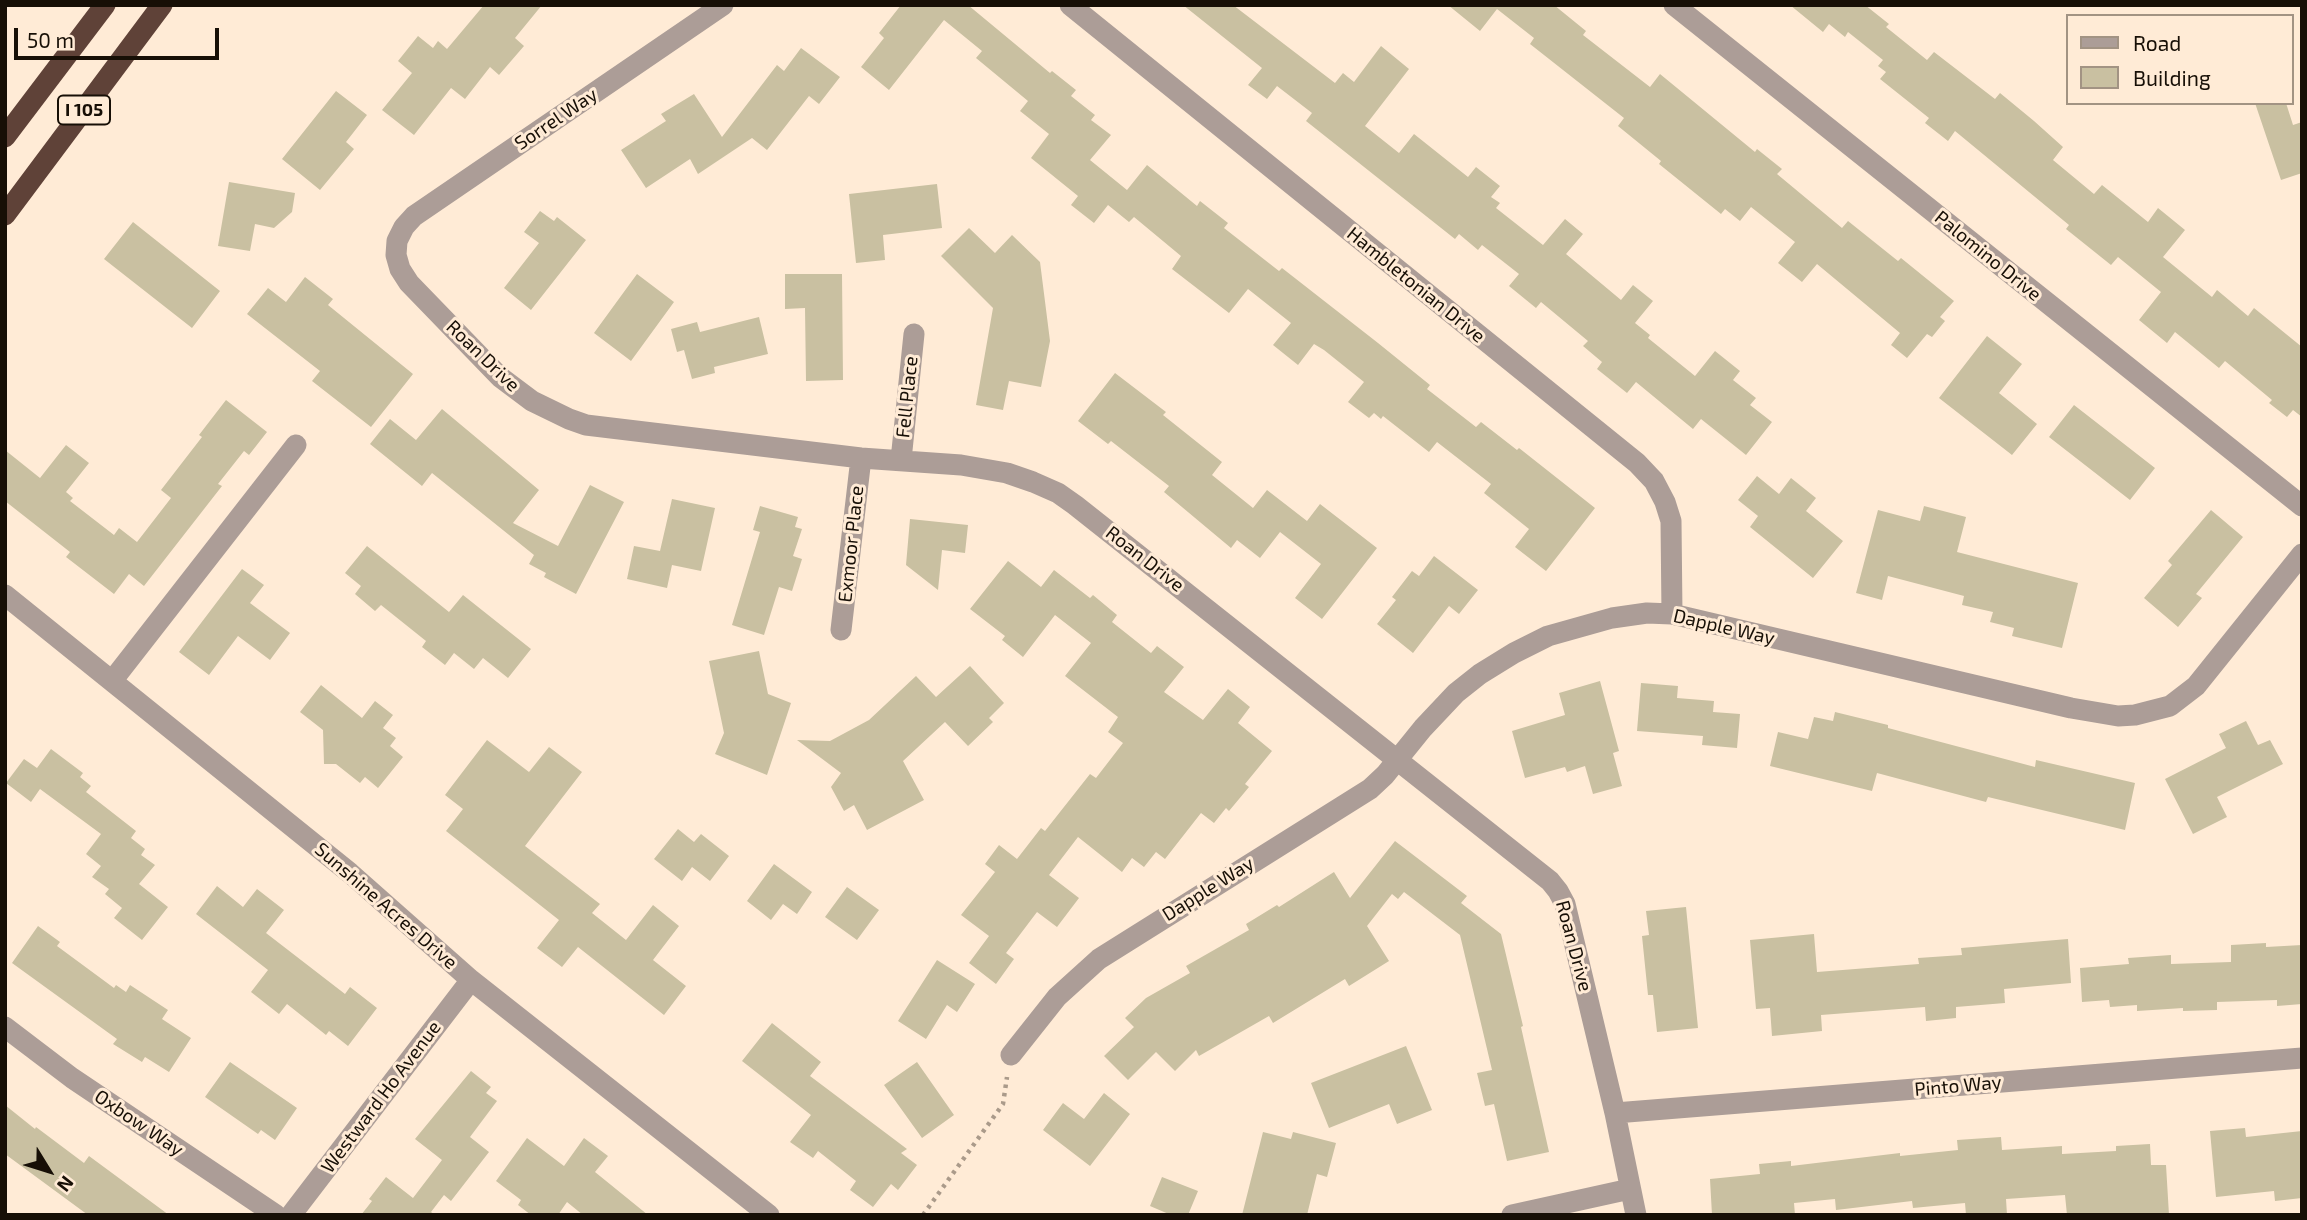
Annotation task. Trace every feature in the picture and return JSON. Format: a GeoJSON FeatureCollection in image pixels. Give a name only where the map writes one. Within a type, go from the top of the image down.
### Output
{"type":"FeatureCollection","features":[{"type":"Feature","properties":{"kind":"highway","name":"I 105"},"geometry":{"type":"LineString","coordinates":[[5,137],[105,5]]}},
{"type":"Feature","properties":{"kind":"highway","name":"I 105"},"geometry":{"type":"LineString","coordinates":[[5,215],[162,5]]}},
{"type":"Feature","properties":{"kind":"street","name":"Sorrel Way"},"geometry":{"type":"LineString","coordinates":[[397,241],[414,216],[723,5]]}},
{"type":"Feature","properties":{"kind":"street","name":"Hambletonian Drive"},"geometry":{"type":"LineString","coordinates":[[1070,5],[1637,463],[1654,481],[1671,521],[1672,614]]}},
{"type":"Feature","properties":{"kind":"street","name":"Palomino Drive"},"geometry":{"type":"LineString","coordinates":[[1674,5],[2302,506]]}},
{"type":"Feature","properties":{"kind":"street","name":"Roan Drive"},"geometry":{"type":"LineString","coordinates":[[397,241],[396,255],[400,269],[409,283],[500,377],[553,413],[586,425],[861,458],[961,465],[1007,473],[1058,493],[1398,760],[1549,881],[1565,904],[1615,1113],[1636,1215]]}},
{"type":"Feature","properties":{"kind":"street","name":"Fell Place"},"geometry":{"type":"LineString","coordinates":[[901,460],[914,334]]}},
{"type":"Feature","properties":{"kind":"street"},"geometry":{"type":"LineString","coordinates":[[112,681],[296,445]]}},
{"type":"Feature","properties":{"kind":"street","name":"Exmoor Place"},"geometry":{"type":"LineString","coordinates":[[841,630],[861,458]]}},
{"type":"Feature","properties":{"kind":"street","name":"Dapple Way"},"geometry":{"type":"LineString","coordinates":[[1011,1055],[1057,997],[1099,959],[1370,789],[1456,693],[1480,674],[1548,636],[1600,621],[1647,613],[1672,614],[2071,708],[2118,716],[2135,715],[2170,706],[2196,686],[2302,554]]}},
{"type":"Feature","properties":{"kind":"street","name":"Sunshine Acres Drive"},"geometry":{"type":"LineString","coordinates":[[5,595],[349,873],[471,979],[769,1215]]}},
{"type":"Feature","properties":{"kind":"street","name":"Westward Ho Avenue"},"geometry":{"type":"LineString","coordinates":[[291,1215],[471,979]]}},
{"type":"Feature","properties":{"kind":"street","name":"Oxbow Way"},"geometry":{"type":"LineString","coordinates":[[5,1027],[72,1077],[276,1215]]}},
{"type":"Feature","properties":{"kind":"street","name":"Pinto Way"},"geometry":{"type":"LineString","coordinates":[[1615,1113],[2302,1058]]}},
{"type":"Feature","properties":{"kind":"street"},"geometry":{"type":"LineString","coordinates":[[1511,1215],[1630,1189]]}},
{"type":"Feature","properties":{"kind":"path"},"geometry":{"type":"LineString","coordinates":[[923,1215],[1003,1104],[1011,1055]]}},
{"type":"Feature","properties":{"kind":"building"},"geometry":{"type":"Polygon","coordinates":[[[484,5],[542,5],[515,38],[524,46],[499,75],[490,67],[465,99],[451,88],[414,135],[382,110],[412,73],[398,61],[418,36],[433,48],[438,41],[447,49],[484,5]]]}},
{"type":"Feature","properties":{"kind":"building"},"geometry":{"type":"Polygon","coordinates":[[[901,5],[968,5],[1050,73],[1052,71],[1076,90],[1071,96],[1095,115],[1091,120],[1111,135],[1090,160],[1127,190],[1147,165],[1197,206],[1200,201],[1228,223],[1224,228],[1279,271],[1282,268],[1378,343],[1430,385],[1427,389],[1476,427],[1481,422],[1517,450],[1519,448],[1595,508],[1546,571],[1515,547],[1529,529],[1484,493],[1491,484],[1437,442],[1429,452],[1383,416],[1381,419],[1374,413],[1369,418],[1348,402],[1364,382],[1324,350],[1314,344],[1298,365],[1273,345],[1291,323],[1248,289],[1229,313],[1172,269],[1181,256],[1134,217],[1129,222],[1108,205],[1094,223],[1071,205],[1078,196],[1031,158],[1049,134],[1020,111],[1028,101],[976,58],[982,51],[944,20],[889,90],[861,67],[884,38],[879,33],[901,5]]]}},
{"type":"Feature","properties":{"kind":"building"},"geometry":{"type":"Polygon","coordinates":[[[1183,5],[1233,5],[1335,83],[1343,73],[1354,82],[1381,46],[1409,69],[1365,126],[1399,153],[1414,134],[1468,177],[1476,167],[1500,186],[1491,197],[1500,203],[1496,208],[1543,245],[1565,219],[1583,234],[1566,254],[1621,300],[1633,285],[1653,301],[1635,323],[1650,335],[1648,338],[1695,376],[1715,351],[1740,371],[1733,380],[1756,398],[1750,405],[1772,422],[1746,455],[1701,419],[1693,429],[1636,382],[1627,393],[1597,369],[1602,362],[1583,346],[1588,341],[1541,302],[1536,308],[1509,286],[1519,274],[1482,245],[1478,250],[1459,234],[1455,239],[1306,121],[1312,113],[1277,86],[1267,99],[1248,85],[1262,68],[1183,5]]]}},
{"type":"Feature","properties":{"kind":"building"},"geometry":{"type":"Polygon","coordinates":[[[1448,5],[1554,5],[1586,31],[1583,35],[1650,87],[1660,74],[1755,152],[1757,149],[1782,169],[1777,174],[1842,228],[1848,221],[1898,261],[1901,258],[1954,301],[1940,317],[1945,321],[1932,337],[1927,334],[1907,358],[1891,345],[1900,333],[1817,264],[1802,282],[1778,263],[1795,242],[1751,207],[1740,221],[1725,209],[1721,214],[1659,164],[1661,161],[1618,126],[1624,118],[1530,44],[1534,38],[1497,9],[1480,31],[1448,5]]]}},
{"type":"Feature","properties":{"kind":"building"},"geometry":{"type":"Polygon","coordinates":[[[1790,5],[1865,5],[1889,24],[1886,27],[1927,60],[1934,52],[1995,99],[2000,93],[2034,121],[2063,147],[2053,160],[2094,194],[2102,185],[2148,222],[2158,208],[2185,230],[2163,257],[2212,297],[2217,290],[2248,316],[2254,308],[2302,347],[2302,417],[2293,410],[2287,417],[2269,403],[2272,400],[2225,361],[2219,368],[2175,332],[2167,343],[2139,320],[2161,292],[2118,257],[2111,265],[2066,229],[2069,225],[1955,131],[1948,141],[1925,123],[1929,118],[1880,79],[1886,72],[1878,66],[1883,60],[1848,32],[1845,37],[1829,24],[1823,32],[1790,5]]]}},
{"type":"Feature","properties":{"kind":"building"},"geometry":{"type":"Polygon","coordinates":[[[801,48],[840,77],[819,104],[809,96],[767,150],[752,138],[698,174],[690,159],[646,188],[621,150],[666,121],[661,114],[694,94],[722,137],[777,65],[784,71],[801,48]]]}},
{"type":"Feature","properties":{"kind":"building"},"geometry":{"type":"Polygon","coordinates":[[[336,91],[367,115],[346,142],[354,149],[320,190],[282,159],[336,91]]]}},
{"type":"Feature","properties":{"kind":"building"},"geometry":{"type":"Polygon","coordinates":[[[2256,105],[2287,105],[2293,125],[2302,122],[2302,173],[2281,180],[2256,105]]]}},
{"type":"Feature","properties":{"kind":"building"},"geometry":{"type":"Polygon","coordinates":[[[229,182],[295,193],[292,212],[274,228],[255,224],[250,251],[218,246],[229,182]]]}},
{"type":"Feature","properties":{"kind":"building"},"geometry":{"type":"Polygon","coordinates":[[[937,184],[942,228],[883,235],[885,260],[856,263],[849,194],[937,184]]]}},
{"type":"Feature","properties":{"kind":"building"},"geometry":{"type":"Polygon","coordinates":[[[540,211],[554,221],[557,217],[586,240],[531,310],[504,288],[539,243],[524,232],[540,211]]]}},
{"type":"Feature","properties":{"kind":"building"},"geometry":{"type":"Polygon","coordinates":[[[133,222],[220,291],[192,328],[104,259],[133,222]]]}},
{"type":"Feature","properties":{"kind":"building"},"geometry":{"type":"Polygon","coordinates":[[[969,228],[995,253],[1012,235],[1040,262],[1050,341],[1041,387],[1009,381],[1003,410],[976,405],[993,308],[941,256],[969,228]]]}},
{"type":"Feature","properties":{"kind":"building"},"geometry":{"type":"Polygon","coordinates":[[[637,274],[674,302],[631,361],[594,333],[637,274]]]}},
{"type":"Feature","properties":{"kind":"building"},"geometry":{"type":"Polygon","coordinates":[[[785,274],[842,274],[843,380],[806,381],[805,308],[785,309],[785,274]]]}},
{"type":"Feature","properties":{"kind":"building"},"geometry":{"type":"Polygon","coordinates":[[[305,277],[333,299],[328,305],[413,374],[371,427],[312,381],[320,371],[247,314],[268,288],[286,302],[305,277]]]}},
{"type":"Feature","properties":{"kind":"building"},"geometry":{"type":"Polygon","coordinates":[[[759,317],[768,354],[714,367],[715,373],[692,379],[684,350],[677,352],[671,329],[697,322],[700,332],[759,317]]]}},
{"type":"Feature","properties":{"kind":"building"},"geometry":{"type":"Polygon","coordinates":[[[1987,336],[2022,364],[1999,393],[2037,424],[2012,455],[1939,398],[1987,336]]]}},
{"type":"Feature","properties":{"kind":"building"},"geometry":{"type":"Polygon","coordinates":[[[1115,373],[1166,412],[1163,415],[1222,462],[1212,475],[1253,508],[1267,490],[1307,521],[1320,504],[1377,548],[1322,619],[1295,598],[1321,564],[1280,532],[1260,558],[1237,540],[1231,548],[1164,492],[1169,486],[1111,441],[1108,444],[1078,421],[1115,373]]]}},
{"type":"Feature","properties":{"kind":"building"},"geometry":{"type":"Polygon","coordinates":[[[226,400],[267,432],[249,455],[244,451],[218,484],[222,486],[144,586],[129,574],[114,594],[66,557],[70,552],[5,501],[5,450],[40,478],[66,445],[89,463],[66,492],[73,498],[70,501],[114,535],[119,528],[137,542],[171,498],[161,490],[202,437],[199,435],[226,400]]]}},
{"type":"Feature","properties":{"kind":"building"},"geometry":{"type":"Polygon","coordinates":[[[2074,405],[2155,468],[2130,500],[2049,437],[2074,405]]]}},
{"type":"Feature","properties":{"kind":"building"},"geometry":{"type":"Polygon","coordinates":[[[442,409],[539,490],[513,523],[558,546],[590,485],[624,502],[576,594],[544,577],[546,573],[529,564],[534,555],[432,473],[422,486],[370,444],[390,419],[416,440],[442,409]]]}},
{"type":"Feature","properties":{"kind":"building"},"geometry":{"type":"Polygon","coordinates":[[[1757,476],[1779,494],[1791,478],[1816,498],[1806,511],[1843,541],[1813,578],[1750,527],[1758,516],[1738,500],[1757,476]]]}},
{"type":"Feature","properties":{"kind":"building"},"geometry":{"type":"Polygon","coordinates":[[[672,499],[715,508],[701,571],[672,565],[667,588],[627,579],[634,546],[660,551],[672,499]]]}},
{"type":"Feature","properties":{"kind":"building"},"geometry":{"type":"Polygon","coordinates":[[[760,506],[798,517],[795,527],[802,529],[793,556],[802,559],[792,591],[779,587],[764,635],[732,625],[760,532],[753,530],[760,506]]]}},
{"type":"Feature","properties":{"kind":"building"},"geometry":{"type":"Polygon","coordinates":[[[1924,506],[1966,517],[1957,552],[2078,583],[2062,648],[2012,636],[2014,628],[1990,622],[1993,612],[1962,605],[1964,596],[1888,576],[1882,600],[1856,593],[1878,510],[1920,521],[1924,506]]]}},
{"type":"Feature","properties":{"kind":"building"},"geometry":{"type":"Polygon","coordinates":[[[2211,510],[2243,537],[2196,594],[2202,598],[2178,627],[2144,598],[2172,565],[2168,561],[2211,510]]]}},
{"type":"Feature","properties":{"kind":"building"},"geometry":{"type":"Polygon","coordinates":[[[910,519],[968,525],[965,553],[942,550],[938,590],[906,565],[910,519]]]}},
{"type":"Feature","properties":{"kind":"building"},"geometry":{"type":"Polygon","coordinates":[[[367,546],[449,612],[463,595],[531,649],[508,678],[483,658],[474,669],[454,653],[445,665],[422,647],[426,641],[381,605],[375,611],[355,594],[361,586],[345,573],[367,546]]]}},
{"type":"Feature","properties":{"kind":"building"},"geometry":{"type":"Polygon","coordinates":[[[1434,556],[1478,590],[1459,614],[1449,606],[1413,653],[1377,624],[1396,600],[1392,597],[1412,571],[1419,576],[1434,556]]]}},
{"type":"Feature","properties":{"kind":"building"},"geometry":{"type":"Polygon","coordinates":[[[1008,561],[1041,587],[1054,570],[1090,598],[1093,595],[1117,615],[1112,622],[1151,653],[1157,646],[1184,667],[1164,692],[1203,720],[1228,689],[1250,707],[1238,723],[1272,751],[1245,784],[1249,787],[1229,811],[1226,808],[1214,823],[1201,813],[1165,859],[1156,852],[1144,867],[1132,858],[1122,872],[1078,837],[1049,875],[1079,898],[1057,927],[1037,912],[1006,953],[1014,959],[996,984],[969,963],[989,936],[961,915],[995,872],[985,864],[999,845],[1017,859],[1041,828],[1045,831],[1090,774],[1096,778],[1123,743],[1108,732],[1118,717],[1065,676],[1091,643],[1055,615],[1023,657],[1002,640],[1005,636],[970,609],[1008,561]]]}},
{"type":"Feature","properties":{"kind":"building"},"geometry":{"type":"Polygon","coordinates":[[[242,569],[264,585],[250,603],[290,633],[270,660],[238,636],[209,675],[179,652],[242,569]]]}},
{"type":"Feature","properties":{"kind":"building"},"geometry":{"type":"Polygon","coordinates":[[[759,651],[768,694],[791,703],[767,775],[715,754],[724,733],[709,661],[759,651]]]}},
{"type":"Feature","properties":{"kind":"building"},"geometry":{"type":"Polygon","coordinates":[[[970,666],[1004,703],[989,718],[993,722],[968,746],[945,722],[903,761],[924,800],[867,830],[854,805],[844,811],[831,787],[841,773],[797,740],[830,741],[869,720],[916,676],[936,697],[970,666]]]}},
{"type":"Feature","properties":{"kind":"building"},"geometry":{"type":"Polygon","coordinates":[[[1600,681],[1619,751],[1613,753],[1622,786],[1593,794],[1585,766],[1567,772],[1565,767],[1525,778],[1512,731],[1565,715],[1559,693],[1600,681]]]}},
{"type":"Feature","properties":{"kind":"building"},"geometry":{"type":"Polygon","coordinates":[[[1641,683],[1678,686],[1677,698],[1714,701],[1713,712],[1740,714],[1737,748],[1702,745],[1703,736],[1637,731],[1641,683]]]}},
{"type":"Feature","properties":{"kind":"building"},"geometry":{"type":"Polygon","coordinates":[[[321,685],[362,718],[375,701],[393,715],[383,728],[396,738],[390,746],[403,757],[378,788],[365,777],[360,783],[336,764],[324,764],[323,730],[300,712],[321,685]]]}},
{"type":"Feature","properties":{"kind":"building"},"geometry":{"type":"Polygon","coordinates":[[[1835,712],[2035,767],[2036,760],[2135,783],[2125,830],[1988,797],[1986,802],[1877,773],[1872,791],[1770,766],[1778,732],[1808,739],[1814,717],[1833,721],[1835,712]]]}},
{"type":"Feature","properties":{"kind":"building"},"geometry":{"type":"Polygon","coordinates":[[[2246,721],[2258,745],[2270,740],[2283,764],[2217,797],[2227,817],[2193,834],[2165,779],[2226,748],[2219,734],[2246,721]]]}},
{"type":"Feature","properties":{"kind":"building"},"geometry":{"type":"Polygon","coordinates":[[[487,740],[529,772],[549,747],[582,772],[525,846],[600,904],[592,913],[626,940],[653,905],[679,926],[653,960],[686,986],[664,1015],[578,947],[562,967],[537,948],[559,920],[446,831],[463,809],[445,795],[487,740]]]}},
{"type":"Feature","properties":{"kind":"building"},"geometry":{"type":"Polygon","coordinates":[[[51,749],[83,773],[80,777],[91,786],[86,792],[136,831],[131,838],[145,849],[141,855],[155,865],[139,884],[168,907],[142,940],[114,918],[122,908],[105,894],[109,889],[92,877],[101,866],[86,854],[101,834],[40,789],[31,802],[6,783],[24,759],[37,768],[51,749]]]}},
{"type":"Feature","properties":{"kind":"building"},"geometry":{"type":"Polygon","coordinates":[[[678,829],[694,842],[701,834],[729,856],[710,881],[692,867],[682,881],[654,859],[678,829]]]}},
{"type":"Feature","properties":{"kind":"building"},"geometry":{"type":"Polygon","coordinates":[[[1395,841],[1467,896],[1461,903],[1501,934],[1549,1152],[1507,1161],[1494,1104],[1485,1106],[1477,1073],[1492,1070],[1460,935],[1404,892],[1398,899],[1392,894],[1367,926],[1389,961],[1349,986],[1345,979],[1273,1023],[1269,1016],[1199,1056],[1196,1050],[1175,1071],[1156,1052],[1128,1080],[1104,1056],[1134,1027],[1125,1018],[1146,998],[1190,973],[1186,966],[1249,930],[1246,924],[1277,905],[1279,907],[1334,872],[1350,898],[1395,841]]]}},
{"type":"Feature","properties":{"kind":"building"},"geometry":{"type":"Polygon","coordinates":[[[774,864],[812,892],[797,914],[783,904],[771,920],[747,901],[774,864]]]}},
{"type":"Feature","properties":{"kind":"building"},"geometry":{"type":"Polygon","coordinates":[[[217,886],[243,907],[257,889],[284,910],[266,933],[345,994],[350,987],[377,1008],[348,1046],[329,1031],[326,1035],[287,1004],[279,1014],[251,992],[268,970],[196,914],[217,886]]]}},
{"type":"Feature","properties":{"kind":"building"},"geometry":{"type":"Polygon","coordinates":[[[847,887],[879,910],[857,940],[825,917],[847,887]]]}},
{"type":"Feature","properties":{"kind":"building"},"geometry":{"type":"Polygon","coordinates":[[[1686,907],[1698,1028],[1657,1032],[1653,995],[1648,995],[1642,936],[1649,935],[1646,911],[1686,907]]]}},
{"type":"Feature","properties":{"kind":"building"},"geometry":{"type":"Polygon","coordinates":[[[38,926],[60,942],[57,946],[114,988],[116,985],[126,992],[130,985],[168,1010],[162,1019],[191,1038],[169,1072],[145,1057],[142,1062],[113,1044],[117,1039],[12,963],[38,926]]]}},
{"type":"Feature","properties":{"kind":"building"},"geometry":{"type":"Polygon","coordinates":[[[1814,934],[1817,972],[1919,964],[1918,958],[1962,955],[1961,948],[2068,939],[2071,983],[2004,989],[2005,1003],[1956,1007],[1956,1018],[1926,1021],[1925,1007],[1821,1015],[1822,1031],[1772,1036],[1770,1008],[1756,1009],[1750,940],[1814,934]]]}},
{"type":"Feature","properties":{"kind":"building"},"geometry":{"type":"Polygon","coordinates":[[[2266,943],[2266,947],[2302,945],[2302,1004],[2277,1006],[2277,1000],[2217,1002],[2217,1010],[2183,1011],[2183,1008],[2137,1011],[2137,1005],[2110,1007],[2109,1000],[2082,1002],[2080,968],[2129,964],[2128,958],[2171,955],[2171,964],[2231,962],[2231,945],[2266,943]]]}},
{"type":"Feature","properties":{"kind":"building"},"geometry":{"type":"Polygon","coordinates":[[[937,960],[975,984],[957,1012],[947,1005],[926,1039],[898,1021],[937,960]]]}},
{"type":"Feature","properties":{"kind":"building"},"geometry":{"type":"Polygon","coordinates":[[[772,1023],[821,1062],[810,1076],[907,1149],[901,1153],[917,1165],[898,1190],[891,1184],[873,1207],[850,1190],[856,1181],[818,1151],[813,1158],[790,1142],[811,1115],[742,1061],[772,1023]]]}},
{"type":"Feature","properties":{"kind":"building"},"geometry":{"type":"Polygon","coordinates":[[[1406,1046],[1432,1110],[1397,1124],[1389,1104],[1329,1128],[1311,1083],[1406,1046]]]}},
{"type":"Feature","properties":{"kind":"building"},"geometry":{"type":"Polygon","coordinates":[[[230,1062],[297,1108],[275,1140],[261,1130],[258,1134],[205,1097],[230,1062]]]}},
{"type":"Feature","properties":{"kind":"building"},"geometry":{"type":"Polygon","coordinates":[[[917,1062],[954,1115],[922,1138],[884,1085],[917,1062]]]}},
{"type":"Feature","properties":{"kind":"building"},"geometry":{"type":"Polygon","coordinates":[[[471,1071],[491,1087],[486,1093],[497,1101],[470,1137],[489,1152],[451,1201],[444,1195],[431,1212],[435,1215],[361,1215],[372,1201],[369,1199],[386,1177],[413,1198],[442,1160],[415,1139],[471,1071]]]}},
{"type":"Feature","properties":{"kind":"building"},"geometry":{"type":"Polygon","coordinates":[[[1104,1093],[1130,1114],[1090,1166],[1043,1130],[1063,1103],[1084,1119],[1104,1093]]]}},
{"type":"Feature","properties":{"kind":"building"},"geometry":{"type":"Polygon","coordinates":[[[5,1105],[84,1163],[89,1156],[169,1215],[88,1215],[5,1154],[5,1105]]]}},
{"type":"Feature","properties":{"kind":"building"},"geometry":{"type":"Polygon","coordinates":[[[2245,1128],[2246,1137],[2302,1131],[2302,1198],[2275,1201],[2274,1191],[2216,1197],[2210,1131],[2245,1128]]]}},
{"type":"Feature","properties":{"kind":"building"},"geometry":{"type":"Polygon","coordinates":[[[1263,1132],[1291,1139],[1293,1132],[1336,1143],[1327,1177],[1317,1174],[1307,1215],[1242,1215],[1263,1132]]]}},
{"type":"Feature","properties":{"kind":"building"},"geometry":{"type":"Polygon","coordinates":[[[2001,1137],[2002,1150],[2062,1146],[2062,1154],[2116,1151],[2116,1146],[2150,1144],[2151,1165],[2166,1165],[2169,1215],[2067,1215],[2065,1195],[2006,1199],[2007,1215],[1966,1215],[1965,1203],[1913,1208],[1912,1201],[1836,1210],[1835,1199],[1794,1203],[1795,1215],[1712,1215],[1710,1179],[1760,1174],[1759,1164],[1791,1161],[1791,1166],[1900,1153],[1900,1156],[1958,1150],[1957,1140],[2001,1137]]]}},
{"type":"Feature","properties":{"kind":"building"},"geometry":{"type":"Polygon","coordinates":[[[527,1138],[564,1166],[584,1138],[608,1156],[595,1172],[648,1215],[583,1215],[567,1202],[558,1215],[531,1215],[518,1205],[521,1200],[496,1181],[527,1138]]]}},
{"type":"Feature","properties":{"kind":"building"},"geometry":{"type":"Polygon","coordinates":[[[1162,1177],[1198,1191],[1188,1215],[1171,1215],[1150,1206],[1162,1177]]]}}]}
